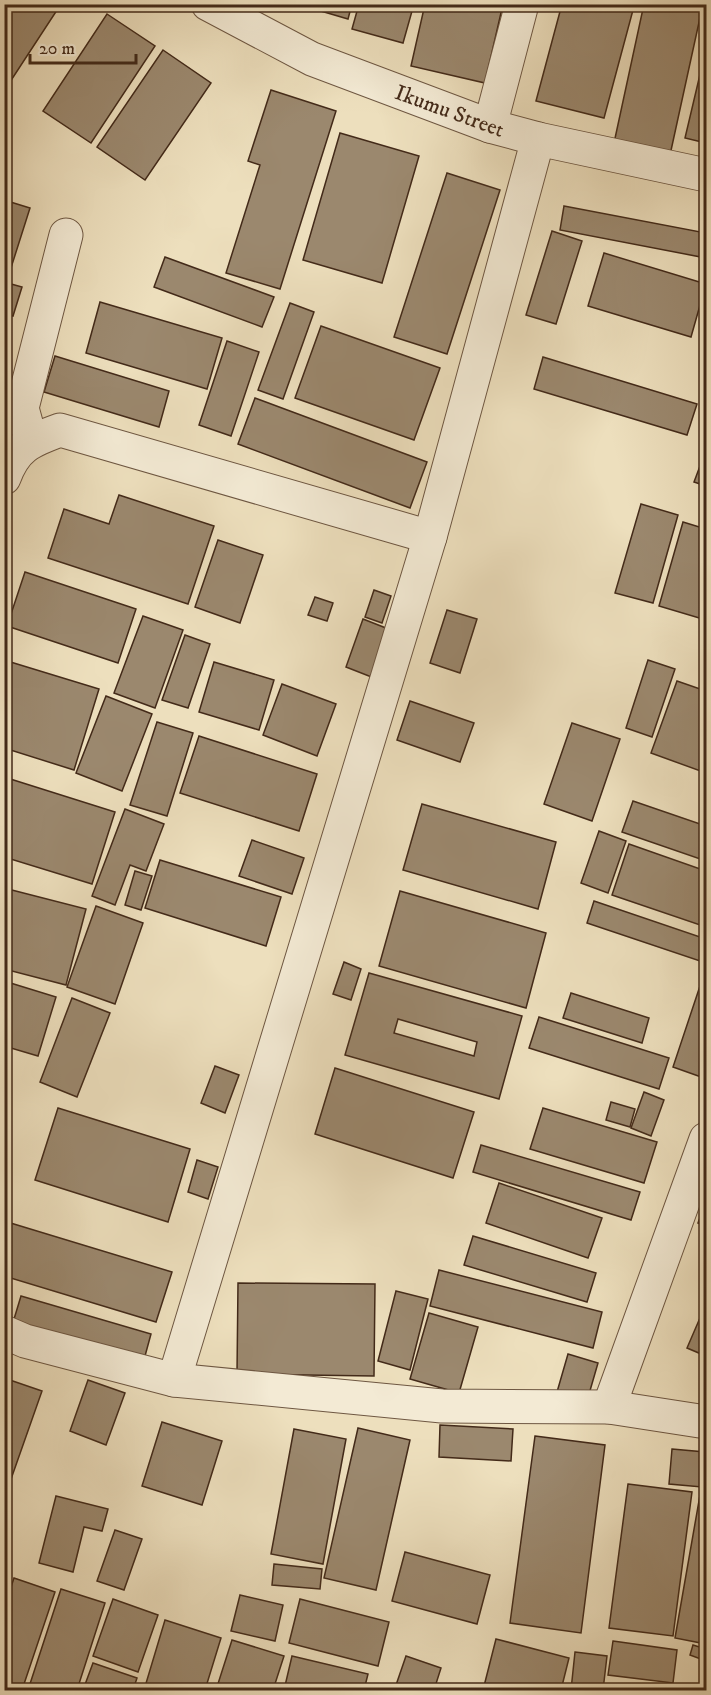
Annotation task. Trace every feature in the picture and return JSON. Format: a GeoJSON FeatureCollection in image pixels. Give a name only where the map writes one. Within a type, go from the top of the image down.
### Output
{"type":"FeatureCollection","features":[{"type":"Feature","properties":{"kind":"street","name":"Ikumu Street"},"geometry":{"type":"LineString","coordinates":[[208,4],[312,59],[490,126],[538,139],[706,175]]}},
{"type":"Feature","properties":{"kind":"street"},"geometry":{"type":"LineString","coordinates":[[490,126],[522,4]]}},
{"type":"Feature","properties":{"kind":"street"},"geometry":{"type":"LineString","coordinates":[[174,1380],[430,537],[538,139]]}},
{"type":"Feature","properties":{"kind":"street"},"geometry":{"type":"LineString","coordinates":[[31,441],[22,408],[66,235]]}},
{"type":"Feature","properties":{"kind":"street"},"geometry":{"type":"LineString","coordinates":[[4,478],[10,461],[31,441],[60,430],[430,537]]}},
{"type":"Feature","properties":{"kind":"street"},"geometry":{"type":"LineString","coordinates":[[609,1407],[706,1139]]}},
{"type":"Feature","properties":{"kind":"street"},"geometry":{"type":"LineString","coordinates":[[4,1332],[26,1341],[174,1380],[442,1406],[609,1407],[706,1422]]}},
{"type":"Feature","properties":{"kind":"building"},"geometry":{"type":"Polygon","coordinates":[[[4,4],[61,4],[8,85],[4,83],[4,4]]]}},
{"type":"Feature","properties":{"kind":"building"},"geometry":{"type":"Polygon","coordinates":[[[297,4],[352,4],[348,19],[297,4]]]}},
{"type":"Feature","properties":{"kind":"building"},"geometry":{"type":"Polygon","coordinates":[[[359,4],[414,4],[403,43],[352,29],[359,4]]]}},
{"type":"Feature","properties":{"kind":"building"},"geometry":{"type":"Polygon","coordinates":[[[425,4],[503,4],[485,83],[411,66],[425,4]]]}},
{"type":"Feature","properties":{"kind":"building"},"geometry":{"type":"Polygon","coordinates":[[[562,4],[613,4],[633,10],[604,118],[536,101],[562,4]]]}},
{"type":"Feature","properties":{"kind":"building"},"geometry":{"type":"Polygon","coordinates":[[[644,4],[703,4],[670,155],[614,143],[644,4]]]}},
{"type":"Feature","properties":{"kind":"building"},"geometry":{"type":"Polygon","coordinates":[[[107,14],[155,46],[91,143],[43,111],[107,14]]]}},
{"type":"Feature","properties":{"kind":"building"},"geometry":{"type":"Polygon","coordinates":[[[706,49],[706,143],[685,138],[706,49]]]}},
{"type":"Feature","properties":{"kind":"building"},"geometry":{"type":"Polygon","coordinates":[[[163,50],[211,83],[145,180],[97,147],[163,50]]]}},
{"type":"Feature","properties":{"kind":"building"},"geometry":{"type":"Polygon","coordinates":[[[271,90],[336,111],[280,289],[226,273],[260,165],[248,161],[271,90]]]}},
{"type":"Feature","properties":{"kind":"building"},"geometry":{"type":"Polygon","coordinates":[[[340,133],[419,156],[382,283],[303,260],[340,133]]]}},
{"type":"Feature","properties":{"kind":"building"},"geometry":{"type":"Polygon","coordinates":[[[447,173],[500,190],[447,354],[394,337],[447,173]]]}},
{"type":"Feature","properties":{"kind":"building"},"geometry":{"type":"Polygon","coordinates":[[[4,200],[30,208],[10,271],[4,270],[4,200]]]}},
{"type":"Feature","properties":{"kind":"building"},"geometry":{"type":"Polygon","coordinates":[[[564,206],[706,233],[706,258],[560,230],[564,206]]]}},
{"type":"Feature","properties":{"kind":"building"},"geometry":{"type":"Polygon","coordinates":[[[552,231],[582,241],[556,324],[526,315],[552,231]]]}},
{"type":"Feature","properties":{"kind":"building"},"geometry":{"type":"Polygon","coordinates":[[[604,253],[706,284],[691,337],[588,306],[604,253]]]}},
{"type":"Feature","properties":{"kind":"building"},"geometry":{"type":"Polygon","coordinates":[[[165,257],[274,297],[262,327],[154,287],[165,257]]]}},
{"type":"Feature","properties":{"kind":"building"},"geometry":{"type":"Polygon","coordinates":[[[4,282],[22,287],[13,316],[4,314],[4,282]]]}},
{"type":"Feature","properties":{"kind":"building"},"geometry":{"type":"Polygon","coordinates":[[[100,302],[222,338],[207,389],[86,353],[100,302]]]}},
{"type":"Feature","properties":{"kind":"building"},"geometry":{"type":"Polygon","coordinates":[[[290,303],[314,312],[283,399],[258,390],[290,303]]]}},
{"type":"Feature","properties":{"kind":"building"},"geometry":{"type":"Polygon","coordinates":[[[321,326],[440,368],[414,440],[295,398],[321,326]]]}},
{"type":"Feature","properties":{"kind":"building"},"geometry":{"type":"Polygon","coordinates":[[[227,341],[259,352],[231,436],[199,425],[227,341]]]}},
{"type":"Feature","properties":{"kind":"building"},"geometry":{"type":"Polygon","coordinates":[[[55,356],[169,391],[159,427],[44,392],[55,356]]]}},
{"type":"Feature","properties":{"kind":"building"},"geometry":{"type":"Polygon","coordinates":[[[543,357],[697,404],[687,435],[534,389],[543,357]]]}},
{"type":"Feature","properties":{"kind":"building"},"geometry":{"type":"Polygon","coordinates":[[[255,398],[427,462],[410,508],[238,444],[255,398]]]}},
{"type":"Feature","properties":{"kind":"building"},"geometry":{"type":"Polygon","coordinates":[[[706,450],[706,486],[694,482],[706,450]]]}},
{"type":"Feature","properties":{"kind":"building"},"geometry":{"type":"Polygon","coordinates":[[[119,495],[214,526],[188,604],[48,558],[64,509],[109,524],[119,495]]]}},
{"type":"Feature","properties":{"kind":"building"},"geometry":{"type":"Polygon","coordinates":[[[641,504],[678,515],[653,603],[615,593],[641,504]]]}},
{"type":"Feature","properties":{"kind":"building"},"geometry":{"type":"Polygon","coordinates":[[[683,522],[706,529],[706,620],[659,606],[683,522]]]}},
{"type":"Feature","properties":{"kind":"building"},"geometry":{"type":"Polygon","coordinates":[[[218,540],[263,555],[240,623],[195,607],[218,540]]]}},
{"type":"Feature","properties":{"kind":"building"},"geometry":{"type":"Polygon","coordinates":[[[25,572],[136,609],[118,663],[7,626],[25,572]]]}},
{"type":"Feature","properties":{"kind":"building"},"geometry":{"type":"Polygon","coordinates":[[[374,590],[391,596],[382,623],[365,617],[374,590]]]}},
{"type":"Feature","properties":{"kind":"building"},"geometry":{"type":"Polygon","coordinates":[[[315,597],[333,603],[327,621],[308,615],[315,597]]]}},
{"type":"Feature","properties":{"kind":"building"},"geometry":{"type":"Polygon","coordinates":[[[447,610],[477,619],[460,673],[430,663],[447,610]]]}},
{"type":"Feature","properties":{"kind":"building"},"geometry":{"type":"Polygon","coordinates":[[[143,616],[183,630],[155,708],[114,693],[143,616]]]}},
{"type":"Feature","properties":{"kind":"building"},"geometry":{"type":"Polygon","coordinates":[[[363,619],[391,630],[374,678],[346,667],[363,619]]]}},
{"type":"Feature","properties":{"kind":"building"},"geometry":{"type":"Polygon","coordinates":[[[185,635],[210,644],[188,708],[162,700],[185,635]]]}},
{"type":"Feature","properties":{"kind":"building"},"geometry":{"type":"Polygon","coordinates":[[[4,660],[99,689],[74,770],[4,748],[4,660]]]}},
{"type":"Feature","properties":{"kind":"building"},"geometry":{"type":"Polygon","coordinates":[[[648,660],[675,669],[652,737],[626,728],[648,660]]]}},
{"type":"Feature","properties":{"kind":"building"},"geometry":{"type":"Polygon","coordinates":[[[214,662],[274,680],[259,730],[199,712],[214,662]]]}},
{"type":"Feature","properties":{"kind":"building"},"geometry":{"type":"Polygon","coordinates":[[[677,681],[706,691],[706,773],[651,753],[677,681]]]}},
{"type":"Feature","properties":{"kind":"building"},"geometry":{"type":"Polygon","coordinates":[[[282,684],[336,704],[317,756],[263,735],[282,684]]]}},
{"type":"Feature","properties":{"kind":"building"},"geometry":{"type":"Polygon","coordinates":[[[106,696],[152,714],[122,791],[76,773],[106,696]]]}},
{"type":"Feature","properties":{"kind":"building"},"geometry":{"type":"Polygon","coordinates":[[[410,701],[474,723],[460,762],[397,740],[410,701]]]}},
{"type":"Feature","properties":{"kind":"building"},"geometry":{"type":"Polygon","coordinates":[[[157,722],[193,733],[167,816],[130,805],[157,722]]]}},
{"type":"Feature","properties":{"kind":"building"},"geometry":{"type":"Polygon","coordinates":[[[572,723],[620,739],[592,821],[544,804],[572,723]]]}},
{"type":"Feature","properties":{"kind":"building"},"geometry":{"type":"Polygon","coordinates":[[[199,736],[317,774],[299,831],[180,793],[199,736]]]}},
{"type":"Feature","properties":{"kind":"building"},"geometry":{"type":"Polygon","coordinates":[[[4,777],[115,812],[92,884],[4,857],[4,777]]]}},
{"type":"Feature","properties":{"kind":"building"},"geometry":{"type":"Polygon","coordinates":[[[633,801],[706,826],[706,861],[622,832],[633,801]]]}},
{"type":"Feature","properties":{"kind":"building"},"geometry":{"type":"Polygon","coordinates":[[[422,804],[556,842],[538,909],[403,870],[422,804]]]}},
{"type":"Feature","properties":{"kind":"building"},"geometry":{"type":"Polygon","coordinates":[[[125,809],[164,824],[146,871],[130,865],[115,905],[92,896],[125,809]]]}},
{"type":"Feature","properties":{"kind":"building"},"geometry":{"type":"Polygon","coordinates":[[[599,831],[626,841],[608,893],[581,883],[599,831]]]}},
{"type":"Feature","properties":{"kind":"building"},"geometry":{"type":"Polygon","coordinates":[[[252,840],[304,858],[292,894],[239,876],[252,840]]]}},
{"type":"Feature","properties":{"kind":"building"},"geometry":{"type":"Polygon","coordinates":[[[629,844],[706,871],[706,927],[612,895],[629,844]]]}},
{"type":"Feature","properties":{"kind":"building"},"geometry":{"type":"Polygon","coordinates":[[[160,860],[281,897],[266,946],[145,908],[160,860]]]}},
{"type":"Feature","properties":{"kind":"building"},"geometry":{"type":"Polygon","coordinates":[[[135,871],[152,876],[141,910],[125,905],[135,871]]]}},
{"type":"Feature","properties":{"kind":"building"},"geometry":{"type":"Polygon","coordinates":[[[4,888],[86,909],[66,985],[4,969],[4,888]]]}},
{"type":"Feature","properties":{"kind":"building"},"geometry":{"type":"Polygon","coordinates":[[[400,891],[546,933],[526,1008],[379,966],[400,891]]]}},
{"type":"Feature","properties":{"kind":"building"},"geometry":{"type":"Polygon","coordinates":[[[594,901],[706,939],[706,963],[587,923],[594,901]]]}},
{"type":"Feature","properties":{"kind":"building"},"geometry":{"type":"Polygon","coordinates":[[[96,906],[143,923],[115,1004],[67,987],[96,906]]]}},
{"type":"Feature","properties":{"kind":"building"},"geometry":{"type":"Polygon","coordinates":[[[344,962],[361,969],[351,1000],[333,994],[344,962]]]}},
{"type":"Feature","properties":{"kind":"building"},"geometry":{"type":"Polygon","coordinates":[[[369,973],[522,1016],[499,1099],[345,1055],[369,973]],[[398,1019],[394,1033],[474,1056],[477,1042],[398,1019]]]}},
{"type":"Feature","properties":{"kind":"building"},"geometry":{"type":"Polygon","coordinates":[[[4,981],[56,997],[38,1056],[4,1046],[4,981]]]}},
{"type":"Feature","properties":{"kind":"building"},"geometry":{"type":"Polygon","coordinates":[[[700,986],[706,988],[706,1072],[704,1078],[673,1067],[700,986]]]}},
{"type":"Feature","properties":{"kind":"building"},"geometry":{"type":"Polygon","coordinates":[[[571,993],[649,1018],[642,1043],[563,1018],[571,993]]]}},
{"type":"Feature","properties":{"kind":"building"},"geometry":{"type":"Polygon","coordinates":[[[72,998],[110,1013],[77,1097],[40,1082],[72,998]]]}},
{"type":"Feature","properties":{"kind":"building"},"geometry":{"type":"Polygon","coordinates":[[[539,1017],[669,1058],[659,1089],[529,1048],[539,1017]]]}},
{"type":"Feature","properties":{"kind":"building"},"geometry":{"type":"Polygon","coordinates":[[[215,1066],[239,1075],[225,1113],[201,1103],[215,1066]]]}},
{"type":"Feature","properties":{"kind":"building"},"geometry":{"type":"Polygon","coordinates":[[[335,1068],[474,1112],[453,1178],[315,1134],[335,1068]]]}},
{"type":"Feature","properties":{"kind":"building"},"geometry":{"type":"Polygon","coordinates":[[[4,1089],[10,1091],[4,1110],[4,1089]]]}},
{"type":"Feature","properties":{"kind":"building"},"geometry":{"type":"Polygon","coordinates":[[[644,1092],[664,1100],[651,1136],[631,1128],[644,1092]]]}},
{"type":"Feature","properties":{"kind":"building"},"geometry":{"type":"Polygon","coordinates":[[[611,1102],[635,1109],[630,1127],[606,1120],[611,1102]]]}},
{"type":"Feature","properties":{"kind":"building"},"geometry":{"type":"Polygon","coordinates":[[[58,1108],[190,1149],[168,1222],[35,1180],[58,1108]]]}},
{"type":"Feature","properties":{"kind":"building"},"geometry":{"type":"Polygon","coordinates":[[[543,1108],[657,1142],[644,1183],[530,1149],[543,1108]]]}},
{"type":"Feature","properties":{"kind":"building"},"geometry":{"type":"Polygon","coordinates":[[[481,1145],[640,1192],[631,1220],[473,1172],[481,1145]]]}},
{"type":"Feature","properties":{"kind":"building"},"geometry":{"type":"Polygon","coordinates":[[[197,1160],[218,1167],[208,1199],[188,1192],[197,1160]]]}},
{"type":"Feature","properties":{"kind":"building"},"geometry":{"type":"Polygon","coordinates":[[[499,1183],[602,1218],[588,1258],[486,1223],[499,1183]]]}},
{"type":"Feature","properties":{"kind":"building"},"geometry":{"type":"Polygon","coordinates":[[[706,1201],[706,1226],[698,1223],[706,1201]]]}},
{"type":"Feature","properties":{"kind":"building"},"geometry":{"type":"Polygon","coordinates":[[[4,1221],[172,1272],[156,1322],[4,1276],[4,1221]]]}},
{"type":"Feature","properties":{"kind":"building"},"geometry":{"type":"Polygon","coordinates":[[[473,1236],[596,1273],[587,1302],[464,1265],[473,1236]]]}},
{"type":"Feature","properties":{"kind":"building"},"geometry":{"type":"Polygon","coordinates":[[[439,1270],[602,1312],[593,1348],[430,1306],[439,1270]]]}},
{"type":"Feature","properties":{"kind":"building"},"geometry":{"type":"Polygon","coordinates":[[[238,1283],[375,1284],[374,1376],[237,1374],[238,1283]]]}},
{"type":"Feature","properties":{"kind":"building"},"geometry":{"type":"Polygon","coordinates":[[[396,1291],[428,1299],[410,1370],[378,1361],[396,1291]]]}},
{"type":"Feature","properties":{"kind":"building"},"geometry":{"type":"Polygon","coordinates":[[[21,1296],[151,1334],[142,1367],[11,1329],[21,1296]]]}},
{"type":"Feature","properties":{"kind":"building"},"geometry":{"type":"Polygon","coordinates":[[[706,1304],[706,1356],[687,1348],[706,1304]]]}},
{"type":"Feature","properties":{"kind":"building"},"geometry":{"type":"Polygon","coordinates":[[[429,1313],[478,1327],[459,1393],[410,1379],[429,1313]]]}},
{"type":"Feature","properties":{"kind":"building"},"geometry":{"type":"Polygon","coordinates":[[[568,1354],[598,1363],[587,1401],[557,1392],[568,1354]]]}},
{"type":"Feature","properties":{"kind":"building"},"geometry":{"type":"Polygon","coordinates":[[[4,1378],[42,1391],[4,1499],[4,1378]]]}},
{"type":"Feature","properties":{"kind":"building"},"geometry":{"type":"Polygon","coordinates":[[[88,1380],[125,1393],[106,1445],[70,1431],[88,1380]]]}},
{"type":"Feature","properties":{"kind":"building"},"geometry":{"type":"Polygon","coordinates":[[[162,1422],[222,1441],[202,1505],[142,1486],[162,1422]]]}},
{"type":"Feature","properties":{"kind":"building"},"geometry":{"type":"Polygon","coordinates":[[[440,1425],[513,1429],[511,1461],[439,1457],[440,1425]]]}},
{"type":"Feature","properties":{"kind":"building"},"geometry":{"type":"Polygon","coordinates":[[[358,1428],[410,1440],[376,1590],[324,1578],[358,1428]]]}},
{"type":"Feature","properties":{"kind":"building"},"geometry":{"type":"Polygon","coordinates":[[[294,1429],[346,1439],[323,1564],[271,1554],[294,1429]]]}},
{"type":"Feature","properties":{"kind":"building"},"geometry":{"type":"Polygon","coordinates":[[[535,1436],[605,1445],[581,1633],[510,1623],[535,1436]]]}},
{"type":"Feature","properties":{"kind":"building"},"geometry":{"type":"Polygon","coordinates":[[[672,1449],[705,1452],[702,1487],[669,1484],[672,1449]]]}},
{"type":"Feature","properties":{"kind":"building"},"geometry":{"type":"Polygon","coordinates":[[[628,1484],[692,1492],[673,1636],[609,1628],[628,1484]]]}},
{"type":"Feature","properties":{"kind":"building"},"geometry":{"type":"Polygon","coordinates":[[[700,1495],[706,1496],[706,1644],[675,1638],[700,1495]]]}},
{"type":"Feature","properties":{"kind":"building"},"geometry":{"type":"Polygon","coordinates":[[[56,1496],[108,1509],[102,1531],[84,1527],[73,1572],[39,1563],[56,1496]]]}},
{"type":"Feature","properties":{"kind":"building"},"geometry":{"type":"Polygon","coordinates":[[[115,1530],[142,1539],[124,1590],[97,1581],[115,1530]]]}},
{"type":"Feature","properties":{"kind":"building"},"geometry":{"type":"Polygon","coordinates":[[[405,1552],[490,1575],[477,1624],[392,1601],[405,1552]]]}},
{"type":"Feature","properties":{"kind":"building"},"geometry":{"type":"Polygon","coordinates":[[[274,1564],[322,1569],[320,1589],[272,1585],[274,1564]]]}},
{"type":"Feature","properties":{"kind":"building"},"geometry":{"type":"Polygon","coordinates":[[[14,1578],[55,1592],[22,1690],[4,1690],[4,1608],[14,1578]]]}},
{"type":"Feature","properties":{"kind":"building"},"geometry":{"type":"Polygon","coordinates":[[[61,1589],[105,1603],[77,1690],[28,1690],[61,1589]]]}},
{"type":"Feature","properties":{"kind":"building"},"geometry":{"type":"Polygon","coordinates":[[[240,1595],[283,1605],[275,1641],[231,1631],[240,1595]]]}},
{"type":"Feature","properties":{"kind":"building"},"geometry":{"type":"Polygon","coordinates":[[[113,1599],[158,1615],[138,1672],[93,1656],[113,1599]]]}},
{"type":"Feature","properties":{"kind":"building"},"geometry":{"type":"Polygon","coordinates":[[[300,1599],[389,1622],[378,1666],[289,1643],[300,1599]]]}},
{"type":"Feature","properties":{"kind":"building"},"geometry":{"type":"Polygon","coordinates":[[[165,1620],[221,1638],[205,1690],[144,1690],[165,1620]]]}},
{"type":"Feature","properties":{"kind":"building"},"geometry":{"type":"Polygon","coordinates":[[[496,1639],[569,1658],[561,1690],[483,1690],[496,1639]]]}},
{"type":"Feature","properties":{"kind":"building"},"geometry":{"type":"Polygon","coordinates":[[[232,1640],[284,1656],[273,1690],[216,1690],[232,1640]]]}},
{"type":"Feature","properties":{"kind":"building"},"geometry":{"type":"Polygon","coordinates":[[[613,1641],[677,1650],[673,1683],[608,1675],[613,1641]]]}},
{"type":"Feature","properties":{"kind":"building"},"geometry":{"type":"Polygon","coordinates":[[[693,1645],[706,1649],[706,1661],[690,1655],[693,1645]]]}},
{"type":"Feature","properties":{"kind":"building"},"geometry":{"type":"Polygon","coordinates":[[[575,1652],[607,1656],[603,1690],[571,1690],[575,1652]]]}},
{"type":"Feature","properties":{"kind":"building"},"geometry":{"type":"Polygon","coordinates":[[[292,1656],[368,1674],[364,1690],[284,1690],[292,1656]]]}},
{"type":"Feature","properties":{"kind":"building"},"geometry":{"type":"Polygon","coordinates":[[[406,1656],[441,1668],[434,1690],[395,1688],[406,1656]]]}},
{"type":"Feature","properties":{"kind":"building"},"geometry":{"type":"Polygon","coordinates":[[[93,1663],[137,1678],[133,1690],[83,1690],[93,1663]]]}}]}
